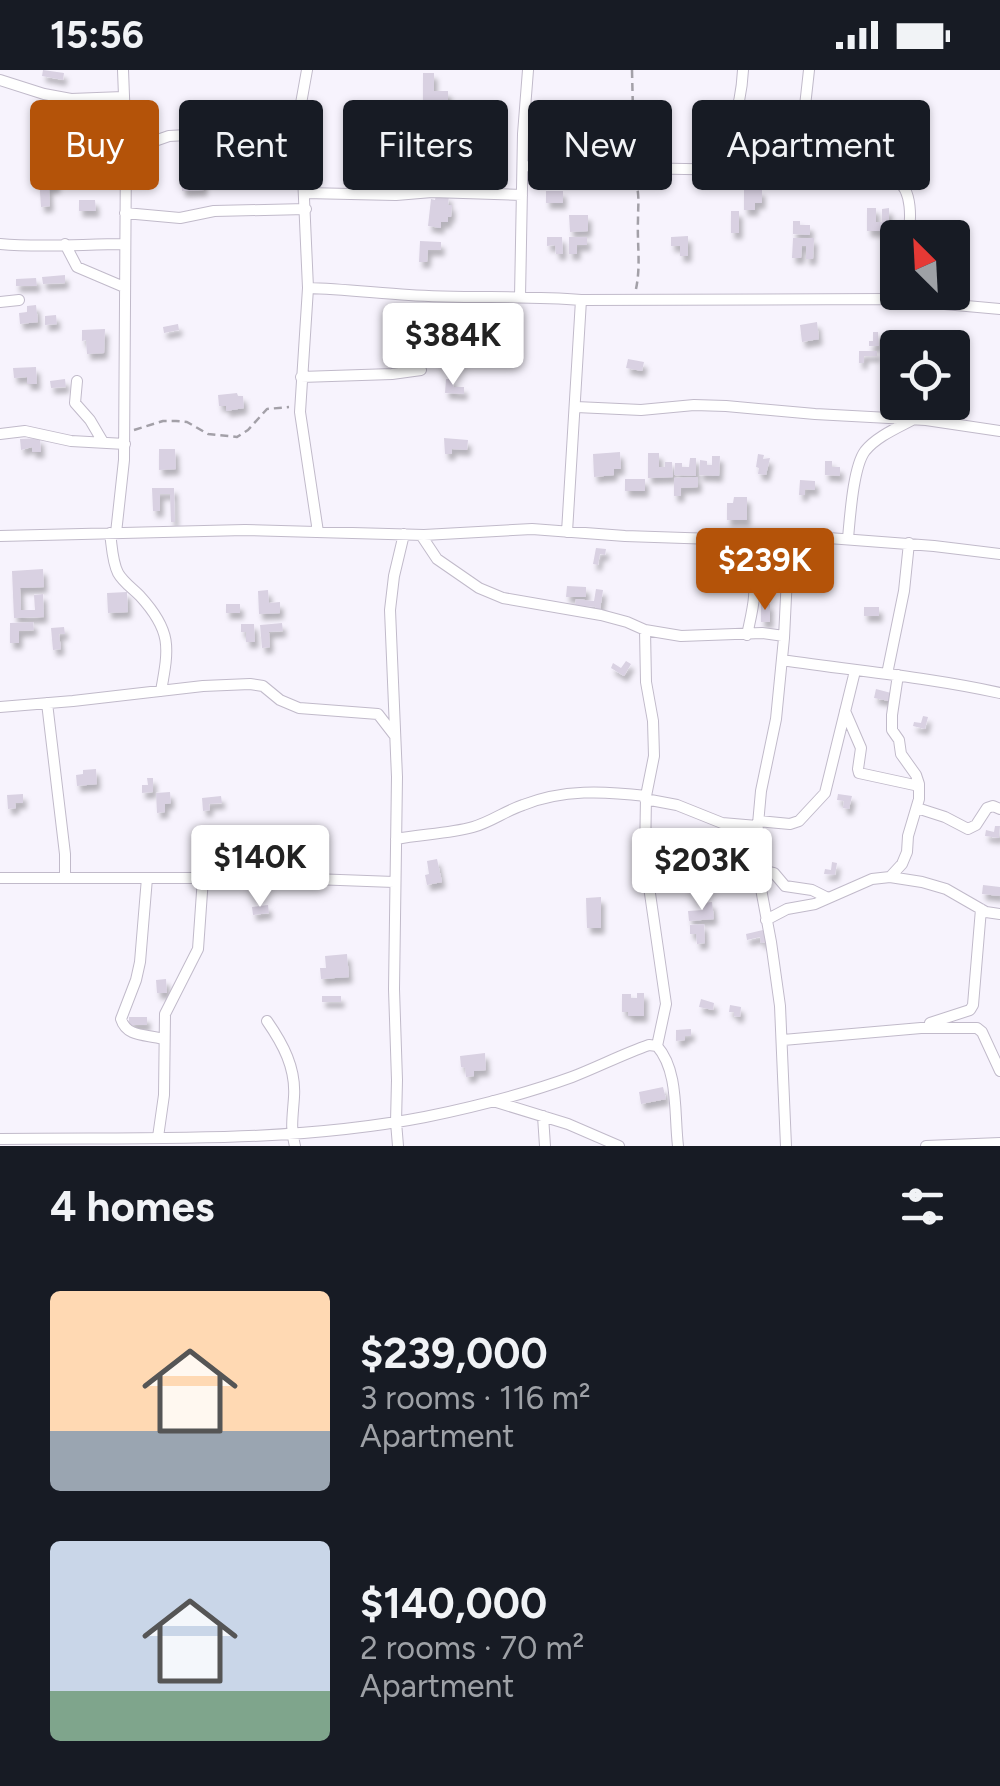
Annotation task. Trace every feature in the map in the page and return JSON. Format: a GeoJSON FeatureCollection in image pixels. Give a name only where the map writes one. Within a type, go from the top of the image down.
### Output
{"type":"FeatureCollection","features":[{"type":"Feature","properties":{"kind":"street"},"geometry":{"type":"LineString","coordinates":[[123,70],[123,100]]}},
{"type":"Feature","properties":{"kind":"street"},"geometry":{"type":"LineString","coordinates":[[307,70],[300,109],[308,288],[300,404],[318,532]]}},
{"type":"Feature","properties":{"kind":"street"},"geometry":{"type":"LineString","coordinates":[[520,297],[528,70]]}},
{"type":"Feature","properties":{"kind":"street"},"geometry":{"type":"LineString","coordinates":[[738,100],[742,70]]}},
{"type":"Feature","properties":{"kind":"street"},"geometry":{"type":"LineString","coordinates":[[806,100],[809,70]]}},
{"type":"Feature","properties":{"kind":"street"},"geometry":{"type":"LineString","coordinates":[[0,80],[70,99],[123,97]]}},
{"type":"Feature","properties":{"kind":"street"},"geometry":{"type":"LineString","coordinates":[[522,166],[528,166]]}},
{"type":"Feature","properties":{"kind":"street"},"geometry":{"type":"LineString","coordinates":[[125,190],[124,440],[122,492],[113,534],[115,566],[165,632],[162,692]]}},
{"type":"Feature","properties":{"kind":"street"},"geometry":{"type":"LineString","coordinates":[[905,190],[909,220]]}},
{"type":"Feature","properties":{"kind":"street"},"geometry":{"type":"LineString","coordinates":[[305,193],[522,196]]}},
{"type":"Feature","properties":{"kind":"street"},"geometry":{"type":"LineString","coordinates":[[125,213],[180,218],[214,211],[306,209]]}},
{"type":"Feature","properties":{"kind":"street"},"geometry":{"type":"LineString","coordinates":[[0,244],[124,244]]}},
{"type":"Feature","properties":{"kind":"street"},"geometry":{"type":"LineString","coordinates":[[66,244],[77,267],[124,287]]}},
{"type":"Feature","properties":{"kind":"street"},"geometry":{"type":"LineString","coordinates":[[308,288],[410,296],[581,300],[880,296]]}},
{"type":"Feature","properties":{"kind":"street"},"geometry":{"type":"LineString","coordinates":[[0,302],[19,300]]}},
{"type":"Feature","properties":{"kind":"street"},"geometry":{"type":"LineString","coordinates":[[567,532],[581,300]]}},
{"type":"Feature","properties":{"kind":"street"},"geometry":{"type":"LineString","coordinates":[[970,305],[1000,309]]}},
{"type":"Feature","properties":{"kind":"street"},"geometry":{"type":"LineString","coordinates":[[301,377],[421,370]]}},
{"type":"Feature","properties":{"kind":"street"},"geometry":{"type":"LineString","coordinates":[[77,381],[75,402],[104,442]]}},
{"type":"Feature","properties":{"kind":"street"},"geometry":{"type":"LineString","coordinates":[[576,406],[642,410],[710,406],[880,418]]}},
{"type":"Feature","properties":{"kind":"street"},"geometry":{"type":"LineString","coordinates":[[848,538],[860,462],[882,437],[913,420],[1000,431]]}},
{"type":"Feature","properties":{"kind":"street"},"geometry":{"type":"LineString","coordinates":[[0,434],[24,431],[71,441],[124,440]]}},
{"type":"Feature","properties":{"kind":"street"},"geometry":{"type":"LineString","coordinates":[[0,536],[244,530],[421,535],[532,530],[719,539],[789,535],[848,538],[1000,554]]}},
{"type":"Feature","properties":{"kind":"street"},"geometry":{"type":"LineString","coordinates":[[398,1146],[396,737],[390,610],[404,534]]}},
{"type":"Feature","properties":{"kind":"street"},"geometry":{"type":"LineString","coordinates":[[421,535],[437,559],[479,588],[503,598],[601,615],[645,630],[692,636],[784,636]]}},
{"type":"Feature","properties":{"kind":"street"},"geometry":{"type":"LineString","coordinates":[[786,1146],[780,1006],[755,857],[761,792],[776,719],[789,535]]}},
{"type":"Feature","properties":{"kind":"street"},"geometry":{"type":"LineString","coordinates":[[719,539],[749,568],[752,577],[754,591],[747,635]]}},
{"type":"Feature","properties":{"kind":"street"},"geometry":{"type":"LineString","coordinates":[[890,877],[907,852],[918,808],[916,774],[900,754],[899,740],[892,730],[892,675],[909,544]]}},
{"type":"Feature","properties":{"kind":"street"},"geometry":{"type":"LineString","coordinates":[[645,630],[654,756],[646,798],[645,859],[666,1004],[657,1046]]}},
{"type":"Feature","properties":{"kind":"street"},"geometry":{"type":"LineString","coordinates":[[782,660],[933,679],[1000,692]]}},
{"type":"Feature","properties":{"kind":"street"},"geometry":{"type":"LineString","coordinates":[[396,839],[470,828],[522,805],[575,792],[603,791],[646,798],[731,825],[799,821],[818,802],[829,782],[856,671]]}},
{"type":"Feature","properties":{"kind":"street"},"geometry":{"type":"LineString","coordinates":[[0,707],[257,684],[300,708],[378,714],[396,737]]}},
{"type":"Feature","properties":{"kind":"street"},"geometry":{"type":"LineString","coordinates":[[46,703],[66,878]]}},
{"type":"Feature","properties":{"kind":"street"},"geometry":{"type":"LineString","coordinates":[[845,711],[861,748],[860,773],[919,786]]}},
{"type":"Feature","properties":{"kind":"street"},"geometry":{"type":"LineString","coordinates":[[918,808],[968,829],[976,826],[987,808],[1000,809]]}},
{"type":"Feature","properties":{"kind":"street"},"geometry":{"type":"LineString","coordinates":[[757,870],[774,872],[785,886],[812,890],[828,898]]}},
{"type":"Feature","properties":{"kind":"street"},"geometry":{"type":"LineString","coordinates":[[766,920],[872,879],[890,877],[946,888],[981,909],[1000,914]]}},
{"type":"Feature","properties":{"kind":"street"},"geometry":{"type":"LineString","coordinates":[[0,878],[394,882]]}},
{"type":"Feature","properties":{"kind":"street"},"geometry":{"type":"LineString","coordinates":[[147,878],[140,962],[121,1019],[132,1034],[163,1039]]}},
{"type":"Feature","properties":{"kind":"street"},"geometry":{"type":"LineString","coordinates":[[158,1137],[164,1095],[165,1014],[198,949],[203,878]]}},
{"type":"Feature","properties":{"kind":"street"},"geometry":{"type":"LineString","coordinates":[[920,1028],[970,1010],[978,971],[981,909]]}},
{"type":"Feature","properties":{"kind":"street"},"geometry":{"type":"LineString","coordinates":[[266,1022],[280,1041],[292,1072],[291,1133],[295,1146]]}},
{"type":"Feature","properties":{"kind":"street"},"geometry":{"type":"LineString","coordinates":[[782,1040],[920,1028],[979,1029],[1000,1072]]}},
{"type":"Feature","properties":{"kind":"street"},"geometry":{"type":"LineString","coordinates":[[0,1139],[259,1140],[396,1122],[493,1101],[577,1075],[649,1045],[657,1046],[664,1054],[670,1070],[678,1146]]}},
{"type":"Feature","properties":{"kind":"street"},"geometry":{"type":"LineString","coordinates":[[493,1101],[619,1146]]}},
{"type":"Feature","properties":{"kind":"street"},"geometry":{"type":"LineString","coordinates":[[543,1116],[545,1146]]}},
{"type":"Feature","properties":{"kind":"street"},"geometry":{"type":"LineString","coordinates":[[926,1146],[1000,1142]]}},
{"type":"Feature","properties":{"kind":"path"},"geometry":{"type":"LineString","coordinates":[[632,70],[632,100]]}},
{"type":"Feature","properties":{"kind":"path"},"geometry":{"type":"LineString","coordinates":[[633,300],[640,263],[637,190]]}},
{"type":"Feature","properties":{"kind":"path"},"geometry":{"type":"LineString","coordinates":[[124,440],[146,425],[176,421],[187,422],[208,434],[238,438],[267,410],[300,404]]}},
{"type":"Feature","properties":{"kind":"building"},"geometry":{"type":"Polygon","coordinates":[[[43,70],[64,73],[63,80],[42,76],[43,70]]]}},
{"type":"Feature","properties":{"kind":"building"},"geometry":{"type":"Polygon","coordinates":[[[423,73],[434,73],[434,91],[448,91],[448,100],[423,100],[423,73]]]}},
{"type":"Feature","properties":{"kind":"building"},"geometry":{"type":"Polygon","coordinates":[[[40,190],[49,190],[50,206],[41,207],[40,190]]]}},
{"type":"Feature","properties":{"kind":"building"},"geometry":{"type":"Polygon","coordinates":[[[744,190],[762,190],[762,203],[755,203],[755,210],[744,210],[744,190]]]}},
{"type":"Feature","properties":{"kind":"building"},"geometry":{"type":"Polygon","coordinates":[[[546,191],[563,191],[563,203],[546,203],[546,191]]]}},
{"type":"Feature","properties":{"kind":"building"},"geometry":{"type":"Polygon","coordinates":[[[436,195],[449,196],[448,205],[452,205],[451,217],[448,222],[441,222],[441,228],[428,226],[431,199],[435,200],[436,195]]]}},
{"type":"Feature","properties":{"kind":"building"},"geometry":{"type":"Polygon","coordinates":[[[79,200],[95,200],[96,211],[79,211],[79,200]]]}},
{"type":"Feature","properties":{"kind":"building"},"geometry":{"type":"Polygon","coordinates":[[[867,208],[876,208],[880,231],[867,231],[867,208]]]}},
{"type":"Feature","properties":{"kind":"building"},"geometry":{"type":"Polygon","coordinates":[[[889,208],[889,220],[882,220],[882,209],[889,208]]]}},
{"type":"Feature","properties":{"kind":"building"},"geometry":{"type":"Polygon","coordinates":[[[731,211],[739,211],[739,233],[731,233],[731,211]]]}},
{"type":"Feature","properties":{"kind":"building"},"geometry":{"type":"Polygon","coordinates":[[[569,215],[588,215],[588,231],[570,232],[569,215]]]}},
{"type":"Feature","properties":{"kind":"building"},"geometry":{"type":"Polygon","coordinates":[[[793,221],[810,225],[810,235],[793,234],[793,221]]]}},
{"type":"Feature","properties":{"kind":"building"},"geometry":{"type":"Polygon","coordinates":[[[688,236],[688,256],[680,256],[680,246],[671,246],[671,237],[688,236]]]}},
{"type":"Feature","properties":{"kind":"building"},"geometry":{"type":"Polygon","coordinates":[[[547,237],[562,237],[563,254],[556,254],[555,245],[547,246],[547,237]]]}},
{"type":"Feature","properties":{"kind":"building"},"geometry":{"type":"Polygon","coordinates":[[[569,237],[587,237],[587,245],[577,245],[577,254],[569,254],[569,237]]]}},
{"type":"Feature","properties":{"kind":"building"},"geometry":{"type":"Polygon","coordinates":[[[793,238],[814,238],[813,259],[806,259],[806,246],[802,246],[801,258],[792,258],[793,238]]]}},
{"type":"Feature","properties":{"kind":"building"},"geometry":{"type":"Polygon","coordinates":[[[420,241],[441,242],[441,250],[428,250],[427,262],[419,262],[420,241]]]}},
{"type":"Feature","properties":{"kind":"building"},"geometry":{"type":"Polygon","coordinates":[[[65,275],[65,283],[43,284],[42,277],[65,275]]]}},
{"type":"Feature","properties":{"kind":"building"},"geometry":{"type":"Polygon","coordinates":[[[36,278],[37,286],[16,286],[16,279],[36,278]]]}},
{"type":"Feature","properties":{"kind":"building"},"geometry":{"type":"Polygon","coordinates":[[[36,305],[38,322],[20,324],[19,313],[36,305]]]}},
{"type":"Feature","properties":{"kind":"building"},"geometry":{"type":"Polygon","coordinates":[[[56,315],[57,324],[45,325],[45,316],[56,315]]]}},
{"type":"Feature","properties":{"kind":"building"},"geometry":{"type":"Polygon","coordinates":[[[817,322],[819,339],[802,342],[800,325],[817,322]]]}},
{"type":"Feature","properties":{"kind":"building"},"geometry":{"type":"Polygon","coordinates":[[[178,324],[179,330],[164,333],[163,327],[178,324]]]}},
{"type":"Feature","properties":{"kind":"building"},"geometry":{"type":"Polygon","coordinates":[[[105,329],[104,353],[87,354],[82,330],[105,329]]]}},
{"type":"Feature","properties":{"kind":"building"},"geometry":{"type":"Polygon","coordinates":[[[873,332],[878,332],[879,346],[869,346],[873,332]]]}},
{"type":"Feature","properties":{"kind":"building"},"geometry":{"type":"Polygon","coordinates":[[[859,351],[877,351],[877,356],[864,356],[864,363],[859,363],[859,351]]]}},
{"type":"Feature","properties":{"kind":"building"},"geometry":{"type":"Polygon","coordinates":[[[628,359],[644,362],[642,371],[626,368],[628,359]]]}},
{"type":"Feature","properties":{"kind":"building"},"geometry":{"type":"Polygon","coordinates":[[[36,367],[37,384],[27,384],[27,377],[14,378],[13,368],[36,367]]]}},
{"type":"Feature","properties":{"kind":"building"},"geometry":{"type":"Polygon","coordinates":[[[65,379],[66,387],[51,388],[50,381],[65,379]]]}},
{"type":"Feature","properties":{"kind":"building"},"geometry":{"type":"Polygon","coordinates":[[[446,379],[454,379],[453,387],[464,387],[464,394],[445,393],[446,379]]]}},
{"type":"Feature","properties":{"kind":"building"},"geometry":{"type":"Polygon","coordinates":[[[218,395],[243,396],[244,408],[226,411],[226,406],[219,406],[218,395]]]}},
{"type":"Feature","properties":{"kind":"building"},"geometry":{"type":"Polygon","coordinates":[[[40,438],[41,452],[32,452],[32,447],[21,450],[20,439],[40,438]]]}},
{"type":"Feature","properties":{"kind":"building"},"geometry":{"type":"Polygon","coordinates":[[[444,438],[468,440],[467,450],[452,449],[452,454],[445,454],[444,438]]]}},
{"type":"Feature","properties":{"kind":"building"},"geometry":{"type":"Polygon","coordinates":[[[159,449],[175,449],[176,469],[159,470],[159,449]]]}},
{"type":"Feature","properties":{"kind":"building"},"geometry":{"type":"Polygon","coordinates":[[[620,452],[621,469],[614,469],[614,475],[594,477],[593,454],[620,452]]]}},
{"type":"Feature","properties":{"kind":"building"},"geometry":{"type":"Polygon","coordinates":[[[648,453],[659,453],[659,467],[672,462],[673,477],[648,478],[648,453]]]}},
{"type":"Feature","properties":{"kind":"building"},"geometry":{"type":"Polygon","coordinates":[[[758,454],[764,455],[763,459],[770,458],[766,475],[758,474],[758,454]]]}},
{"type":"Feature","properties":{"kind":"building"},"geometry":{"type":"Polygon","coordinates":[[[712,456],[720,456],[719,476],[699,475],[700,460],[712,465],[712,456]]]}},
{"type":"Feature","properties":{"kind":"building"},"geometry":{"type":"Polygon","coordinates":[[[690,458],[696,458],[696,476],[674,475],[675,463],[689,467],[690,458]]]}},
{"type":"Feature","properties":{"kind":"building"},"geometry":{"type":"Polygon","coordinates":[[[825,461],[840,467],[840,476],[825,475],[825,461]]]}},
{"type":"Feature","properties":{"kind":"building"},"geometry":{"type":"Polygon","coordinates":[[[698,477],[698,487],[681,488],[681,496],[674,496],[674,478],[698,477]]]}},
{"type":"Feature","properties":{"kind":"building"},"geometry":{"type":"Polygon","coordinates":[[[625,479],[645,479],[645,491],[625,491],[625,479]]]}},
{"type":"Feature","properties":{"kind":"building"},"geometry":{"type":"Polygon","coordinates":[[[800,480],[815,481],[815,490],[805,489],[805,495],[799,495],[800,480]]]}},
{"type":"Feature","properties":{"kind":"building"},"geometry":{"type":"Polygon","coordinates":[[[152,488],[174,488],[175,522],[171,522],[170,494],[160,494],[160,511],[153,511],[152,488]]]}},
{"type":"Feature","properties":{"kind":"building"},"geometry":{"type":"Polygon","coordinates":[[[734,497],[747,497],[747,520],[727,520],[727,503],[733,503],[734,497]]]}},
{"type":"Feature","properties":{"kind":"building"},"geometry":{"type":"Polygon","coordinates":[[[596,548],[606,549],[605,555],[600,554],[598,565],[593,564],[596,548]]]}},
{"type":"Feature","properties":{"kind":"building"},"geometry":{"type":"Polygon","coordinates":[[[43,569],[44,587],[20,588],[21,610],[35,610],[34,595],[43,594],[44,617],[14,618],[12,571],[43,569]]]}},
{"type":"Feature","properties":{"kind":"building"},"geometry":{"type":"Polygon","coordinates":[[[567,586],[586,587],[586,597],[566,597],[567,586]]]}},
{"type":"Feature","properties":{"kind":"building"},"geometry":{"type":"Polygon","coordinates":[[[596,589],[603,590],[600,610],[575,605],[576,599],[594,601],[596,589]]]}},
{"type":"Feature","properties":{"kind":"building"},"geometry":{"type":"Polygon","coordinates":[[[268,590],[269,603],[280,602],[280,613],[259,614],[258,591],[268,590]]]}},
{"type":"Feature","properties":{"kind":"building"},"geometry":{"type":"Polygon","coordinates":[[[127,592],[128,612],[108,613],[107,593],[127,592]]]}},
{"type":"Feature","properties":{"kind":"building"},"geometry":{"type":"Polygon","coordinates":[[[226,604],[240,604],[240,613],[226,613],[226,604]]]}},
{"type":"Feature","properties":{"kind":"building"},"geometry":{"type":"Polygon","coordinates":[[[761,604],[770,604],[770,622],[761,622],[761,604]]]}},
{"type":"Feature","properties":{"kind":"building"},"geometry":{"type":"Polygon","coordinates":[[[864,607],[879,607],[879,616],[864,616],[864,607]]]}},
{"type":"Feature","properties":{"kind":"building"},"geometry":{"type":"Polygon","coordinates":[[[33,622],[34,630],[19,631],[19,643],[10,643],[10,623],[33,622]]]}},
{"type":"Feature","properties":{"kind":"building"},"geometry":{"type":"Polygon","coordinates":[[[282,623],[283,631],[269,632],[270,647],[262,648],[260,625],[282,623]]]}},
{"type":"Feature","properties":{"kind":"building"},"geometry":{"type":"Polygon","coordinates":[[[241,624],[254,624],[255,642],[246,642],[241,624]]]}},
{"type":"Feature","properties":{"kind":"building"},"geometry":{"type":"Polygon","coordinates":[[[64,627],[65,634],[59,634],[61,649],[53,650],[51,628],[64,627]]]}},
{"type":"Feature","properties":{"kind":"building"},"geometry":{"type":"Polygon","coordinates":[[[626,661],[631,664],[624,676],[611,668],[613,663],[621,668],[626,661]]]}},
{"type":"Feature","properties":{"kind":"building"},"geometry":{"type":"Polygon","coordinates":[[[876,689],[891,693],[889,701],[874,698],[876,689]]]}},
{"type":"Feature","properties":{"kind":"building"},"geometry":{"type":"Polygon","coordinates":[[[923,716],[928,717],[925,729],[913,726],[914,722],[921,723],[923,716]]]}},
{"type":"Feature","properties":{"kind":"building"},"geometry":{"type":"Polygon","coordinates":[[[96,769],[97,784],[77,786],[76,775],[96,769]]]}},
{"type":"Feature","properties":{"kind":"building"},"geometry":{"type":"Polygon","coordinates":[[[147,778],[153,778],[153,792],[142,793],[142,785],[148,785],[147,778]]]}},
{"type":"Feature","properties":{"kind":"building"},"geometry":{"type":"Polygon","coordinates":[[[170,792],[171,803],[165,804],[165,812],[157,813],[156,793],[170,792]]]}},
{"type":"Feature","properties":{"kind":"building"},"geometry":{"type":"Polygon","coordinates":[[[23,794],[23,803],[8,809],[7,795],[23,794]]]}},
{"type":"Feature","properties":{"kind":"building"},"geometry":{"type":"Polygon","coordinates":[[[838,794],[852,796],[849,809],[843,808],[844,801],[837,800],[838,794]]]}},
{"type":"Feature","properties":{"kind":"building"},"geometry":{"type":"Polygon","coordinates":[[[221,796],[222,803],[209,804],[210,810],[203,811],[202,798],[221,796]]]}},
{"type":"Feature","properties":{"kind":"building"},"geometry":{"type":"Polygon","coordinates":[[[995,826],[1000,826],[999,838],[985,836],[986,830],[994,832],[995,826]]]}},
{"type":"Feature","properties":{"kind":"building"},"geometry":{"type":"Polygon","coordinates":[[[259,831],[281,831],[281,846],[258,846],[259,831]]]}},
{"type":"Feature","properties":{"kind":"building"},"geometry":{"type":"Polygon","coordinates":[[[686,844],[699,846],[697,858],[692,857],[693,850],[685,849],[686,844]]]}},
{"type":"Feature","properties":{"kind":"building"},"geometry":{"type":"Polygon","coordinates":[[[715,844],[734,844],[734,854],[715,854],[715,844]]]}},
{"type":"Feature","properties":{"kind":"building"},"geometry":{"type":"Polygon","coordinates":[[[437,859],[442,882],[427,885],[427,861],[437,859]]]}},
{"type":"Feature","properties":{"kind":"building"},"geometry":{"type":"Polygon","coordinates":[[[832,862],[837,863],[835,875],[824,874],[825,869],[831,870],[832,862]]]}},
{"type":"Feature","properties":{"kind":"building"},"geometry":{"type":"Polygon","coordinates":[[[983,885],[1000,887],[1000,896],[982,894],[983,885]]]}},
{"type":"Feature","properties":{"kind":"building"},"geometry":{"type":"Polygon","coordinates":[[[601,897],[601,928],[587,928],[586,898],[601,897]]]}},
{"type":"Feature","properties":{"kind":"building"},"geometry":{"type":"Polygon","coordinates":[[[712,902],[714,919],[689,921],[688,911],[703,910],[703,903],[712,902]]]}},
{"type":"Feature","properties":{"kind":"building"},"geometry":{"type":"Polygon","coordinates":[[[268,905],[269,913],[253,915],[252,907],[268,905]]]}},
{"type":"Feature","properties":{"kind":"building"},"geometry":{"type":"Polygon","coordinates":[[[704,924],[705,943],[697,944],[696,934],[690,934],[690,925],[704,924]]]}},
{"type":"Feature","properties":{"kind":"building"},"geometry":{"type":"Polygon","coordinates":[[[763,930],[766,942],[761,943],[760,937],[747,940],[746,934],[763,930]]]}},
{"type":"Feature","properties":{"kind":"building"},"geometry":{"type":"Polygon","coordinates":[[[347,954],[349,977],[321,979],[320,968],[326,968],[325,956],[347,954]]]}},
{"type":"Feature","properties":{"kind":"building"},"geometry":{"type":"Polygon","coordinates":[[[166,979],[167,993],[157,993],[156,980],[166,979]]]}},
{"type":"Feature","properties":{"kind":"building"},"geometry":{"type":"Polygon","coordinates":[[[637,993],[644,993],[644,1016],[628,1016],[628,1012],[622,1012],[622,994],[637,998],[637,993]]]}},
{"type":"Feature","properties":{"kind":"building"},"geometry":{"type":"Polygon","coordinates":[[[322,996],[341,996],[341,1002],[322,1002],[322,996]]]}},
{"type":"Feature","properties":{"kind":"building"},"geometry":{"type":"Polygon","coordinates":[[[701,999],[714,1003],[713,1010],[699,1007],[701,999]]]}},
{"type":"Feature","properties":{"kind":"building"},"geometry":{"type":"Polygon","coordinates":[[[730,1005],[741,1007],[740,1017],[729,1012],[730,1005]]]}},
{"type":"Feature","properties":{"kind":"building"},"geometry":{"type":"Polygon","coordinates":[[[129,1017],[147,1017],[147,1025],[129,1025],[129,1017]]]}},
{"type":"Feature","properties":{"kind":"building"},"geometry":{"type":"Polygon","coordinates":[[[691,1029],[691,1036],[676,1041],[676,1030],[691,1029]]]}},
{"type":"Feature","properties":{"kind":"building"},"geometry":{"type":"Polygon","coordinates":[[[485,1053],[486,1070],[474,1071],[474,1076],[466,1077],[460,1056],[485,1053]]]}},
{"type":"Feature","properties":{"kind":"building"},"geometry":{"type":"Polygon","coordinates":[[[663,1087],[666,1099],[641,1104],[639,1092],[663,1087]]]}}]}
